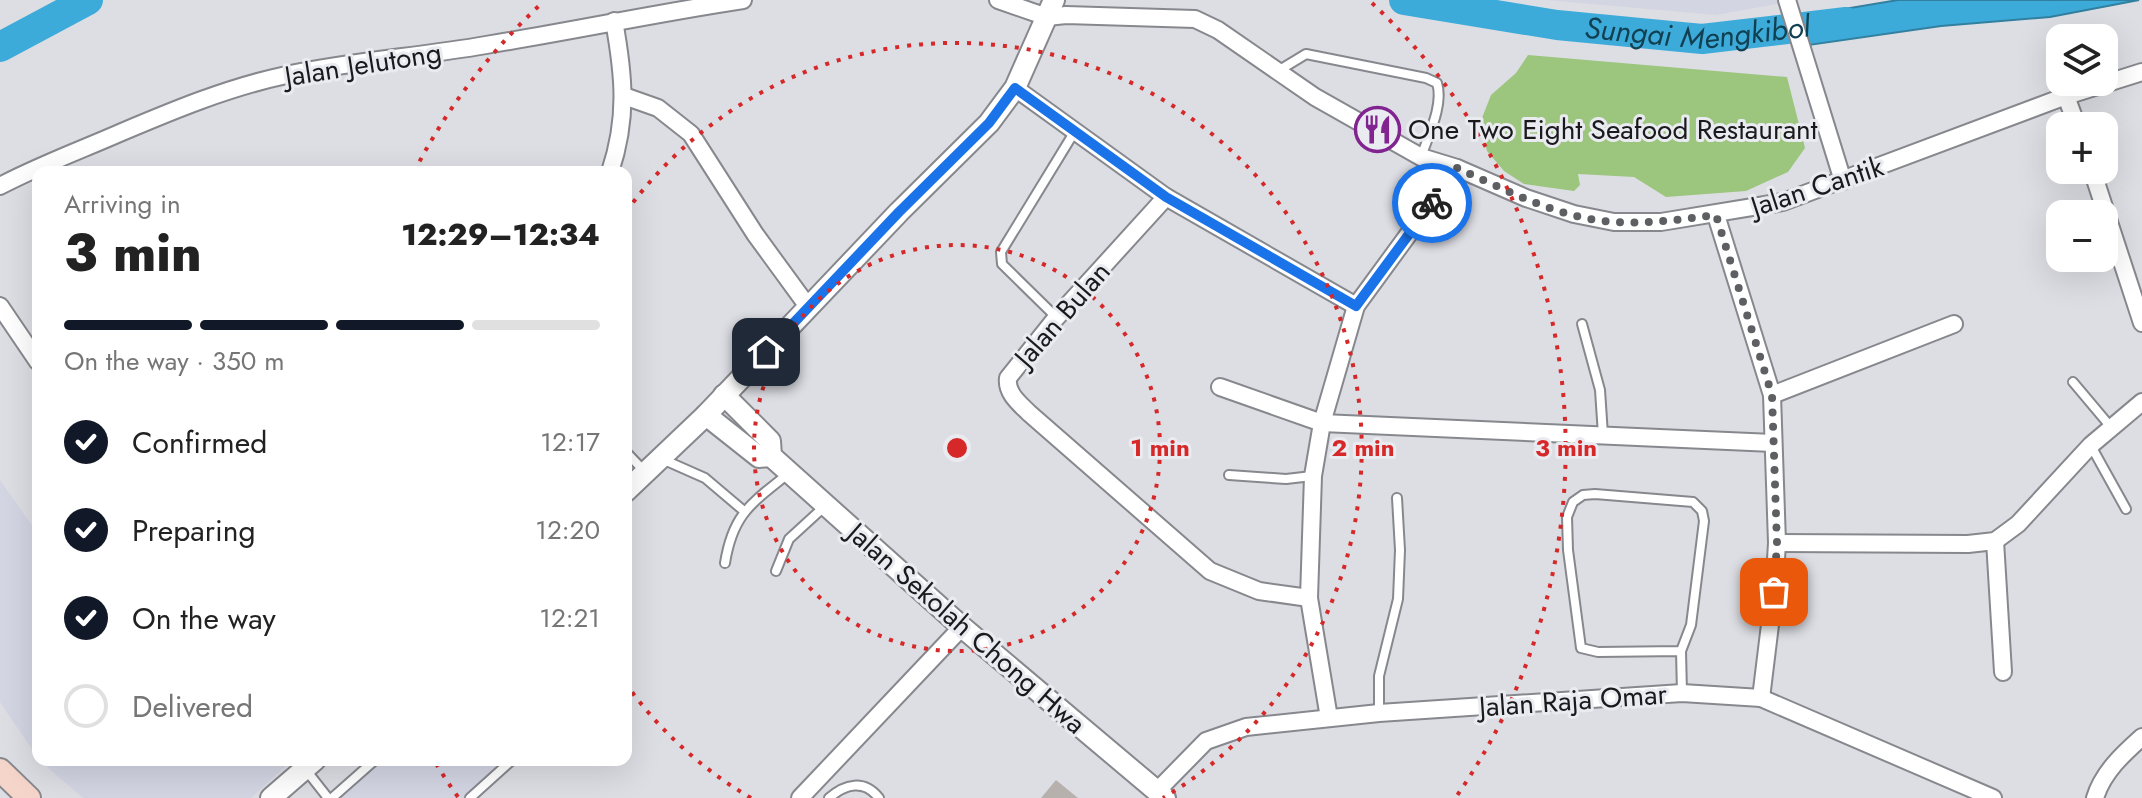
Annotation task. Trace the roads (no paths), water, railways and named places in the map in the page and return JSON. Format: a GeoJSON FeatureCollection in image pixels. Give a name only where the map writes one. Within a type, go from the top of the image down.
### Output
{"type":"FeatureCollection","features":[{"type":"Feature","properties":{"kind":"main road"},"geometry":{"type":"LineString","coordinates":[[0,770],[13,798]]}},
{"type":"Feature","properties":{"kind":"main road"},"geometry":{"type":"LineString","coordinates":[[0,770],[29,798]]}},
{"type":"Feature","properties":{"kind":"street","name":"Jalan Jelutong"},"geometry":{"type":"LineString","coordinates":[[39,166],[158,116],[269,79],[359,62],[485,46],[743,0]]}},
{"type":"Feature","properties":{"kind":"street"},"geometry":{"type":"LineString","coordinates":[[632,485],[706,415],[899,212],[989,123],[1015,88],[1050,9],[998,0]]}},
{"type":"Feature","properties":{"kind":"street"},"geometry":{"type":"LineString","coordinates":[[1787,0],[1843,181]]}},
{"type":"Feature","properties":{"kind":"street","name":"Jalan Cantik"},"geometry":{"type":"LineString","coordinates":[[1050,9],[1066,15],[1195,19],[1218,30],[1315,97],[1421,157],[1457,168],[1526,198],[1574,214],[1614,222],[1661,222],[1783,202],[2066,96]]}},
{"type":"Feature","properties":{"kind":"street"},"geometry":{"type":"LineString","coordinates":[[611,166],[622,122],[624,96],[624,73],[614,21]]}},
{"type":"Feature","properties":{"kind":"street","name":"Jalan Cantik"},"geometry":{"type":"LineString","coordinates":[[2118,80],[2142,72]]}},
{"type":"Feature","properties":{"kind":"street"},"geometry":{"type":"LineString","coordinates":[[1015,88],[1166,197],[1356,306]]}},
{"type":"Feature","properties":{"kind":"street"},"geometry":{"type":"LineString","coordinates":[[624,96],[658,108],[691,134],[755,234],[809,308]]}},
{"type":"Feature","properties":{"kind":"street"},"geometry":{"type":"LineString","coordinates":[[2066,96],[2072,112]]}},
{"type":"Feature","properties":{"kind":"street"},"geometry":{"type":"LineString","coordinates":[[1329,718],[1309,598],[1313,476],[1322,423],[1356,306],[1457,168]]}},
{"type":"Feature","properties":{"kind":"street","name":"Jalan Jelutong"},"geometry":{"type":"LineString","coordinates":[[0,186],[32,170]]}},
{"type":"Feature","properties":{"kind":"street"},"geometry":{"type":"LineString","coordinates":[[2097,184],[2142,323]]}},
{"type":"Feature","properties":{"kind":"street","name":"Jalan Bulan"},"geometry":{"type":"LineString","coordinates":[[1166,197],[1056,318],[1008,378],[1007,384],[1012,395],[1029,413],[1210,571],[1259,591],[1309,598]]}},
{"type":"Feature","properties":{"kind":"street"},"geometry":{"type":"LineString","coordinates":[[1716,215],[1772,395],[1777,543],[1761,698]]}},
{"type":"Feature","properties":{"kind":"street"},"geometry":{"type":"LineString","coordinates":[[0,306],[32,353]]}},
{"type":"Feature","properties":{"kind":"street"},"geometry":{"type":"LineString","coordinates":[[1772,395],[1954,324]]}},
{"type":"Feature","properties":{"kind":"street"},"geometry":{"type":"LineString","coordinates":[[1220,387],[1322,423],[1773,443]]}},
{"type":"Feature","properties":{"kind":"street","name":"Jalan Sekolah Chong Hwa"},"geometry":{"type":"LineString","coordinates":[[724,395],[770,441],[771,456],[962,627],[1161,794]]}},
{"type":"Feature","properties":{"kind":"street"},"geometry":{"type":"LineString","coordinates":[[1777,543],[1968,544],[1995,541],[2018,524],[2110,426],[2142,402]]}},
{"type":"Feature","properties":{"kind":"street","name":"Jalan Sekolah Chong Hwa"},"geometry":{"type":"LineString","coordinates":[[706,415],[759,457],[771,456]]}},
{"type":"Feature","properties":{"kind":"street"},"geometry":{"type":"LineString","coordinates":[[1995,541],[2003,672]]}},
{"type":"Feature","properties":{"kind":"street"},"geometry":{"type":"LineString","coordinates":[[800,798],[962,627]]}},
{"type":"Feature","properties":{"kind":"street","name":"Jalan Raja Omar"},"geometry":{"type":"LineString","coordinates":[[1161,794],[1206,741],[1246,727],[1379,713],[1682,693],[1761,698],[1993,798]]}},
{"type":"Feature","properties":{"kind":"street"},"geometry":{"type":"LineString","coordinates":[[2095,798],[2100,783],[2122,755],[2142,737]]}},
{"type":"Feature","properties":{"kind":"street"},"geometry":{"type":"LineString","coordinates":[[271,798],[308,766]]}},
{"type":"Feature","properties":{"kind":"lane"},"geometry":{"type":"LineString","coordinates":[[1277,71],[1306,54],[1426,78],[1437,83],[1438,104],[1421,157]]}},
{"type":"Feature","properties":{"kind":"lane"},"geometry":{"type":"LineString","coordinates":[[1056,318],[1002,264],[1001,252],[1075,131]]}},
{"type":"Feature","properties":{"kind":"lane"},"geometry":{"type":"LineString","coordinates":[[1582,324],[1600,390],[1603,436]]}},
{"type":"Feature","properties":{"kind":"lane"},"geometry":{"type":"LineString","coordinates":[[2073,382],[2110,426]]}},
{"type":"Feature","properties":{"kind":"lane"},"geometry":{"type":"LineString","coordinates":[[2091,445],[2126,509]]}},
{"type":"Feature","properties":{"kind":"lane"},"geometry":{"type":"LineString","coordinates":[[632,459],[645,473]]}},
{"type":"Feature","properties":{"kind":"lane"},"geometry":{"type":"LineString","coordinates":[[661,459],[705,478],[744,511]]}},
{"type":"Feature","properties":{"kind":"lane"},"geometry":{"type":"LineString","coordinates":[[725,563],[732,532],[744,511],[789,472]]}},
{"type":"Feature","properties":{"kind":"lane"},"geometry":{"type":"LineString","coordinates":[[1229,475],[1286,479],[1313,476]]}},
{"type":"Feature","properties":{"kind":"lane"},"geometry":{"type":"LineString","coordinates":[[1681,651],[1598,652],[1581,648],[1568,550],[1567,517],[1573,502],[1583,495],[1693,502],[1702,511],[1704,521],[1691,625],[1681,651],[1682,693]]}},
{"type":"Feature","properties":{"kind":"lane"},"geometry":{"type":"LineString","coordinates":[[1379,713],[1379,676],[1398,599],[1400,550],[1397,498]]}},
{"type":"Feature","properties":{"kind":"lane"},"geometry":{"type":"LineString","coordinates":[[776,571],[789,539],[826,505]]}},
{"type":"Feature","properties":{"kind":"lane"},"geometry":{"type":"LineString","coordinates":[[311,766],[330,798],[368,766]]}},
{"type":"Feature","properties":{"kind":"lane"},"geometry":{"type":"LineString","coordinates":[[470,798],[505,766]]}},
{"type":"Feature","properties":{"kind":"lane"},"geometry":{"type":"LineString","coordinates":[[829,798],[847,785],[857,784],[873,791],[879,798]]}},
{"type":"Feature","properties":{"kind":"water","name":"Sungai Mengkibol"},"geometry":{"type":"Polygon","coordinates":[[[1898,0],[2139,0],[2050,17],[1941,26],[1809,45],[1802,16],[1898,0]]]}},
{"type":"Feature","properties":{"kind":"waterway"},"geometry":{"type":"LineString","coordinates":[[0,47],[88,0]]}},
{"type":"Feature","properties":{"kind":"waterway","name":"Sungai Mengkibol"},"geometry":{"type":"LineString","coordinates":[[1404,0],[1557,25],[1702,39],[1846,22]]}},
{"type":"Feature","properties":{"kind":"place","name":"One Two Eight Seafood Restaurant"},"geometry":{"type":"Point","coordinates":[1377,129]}}]}
